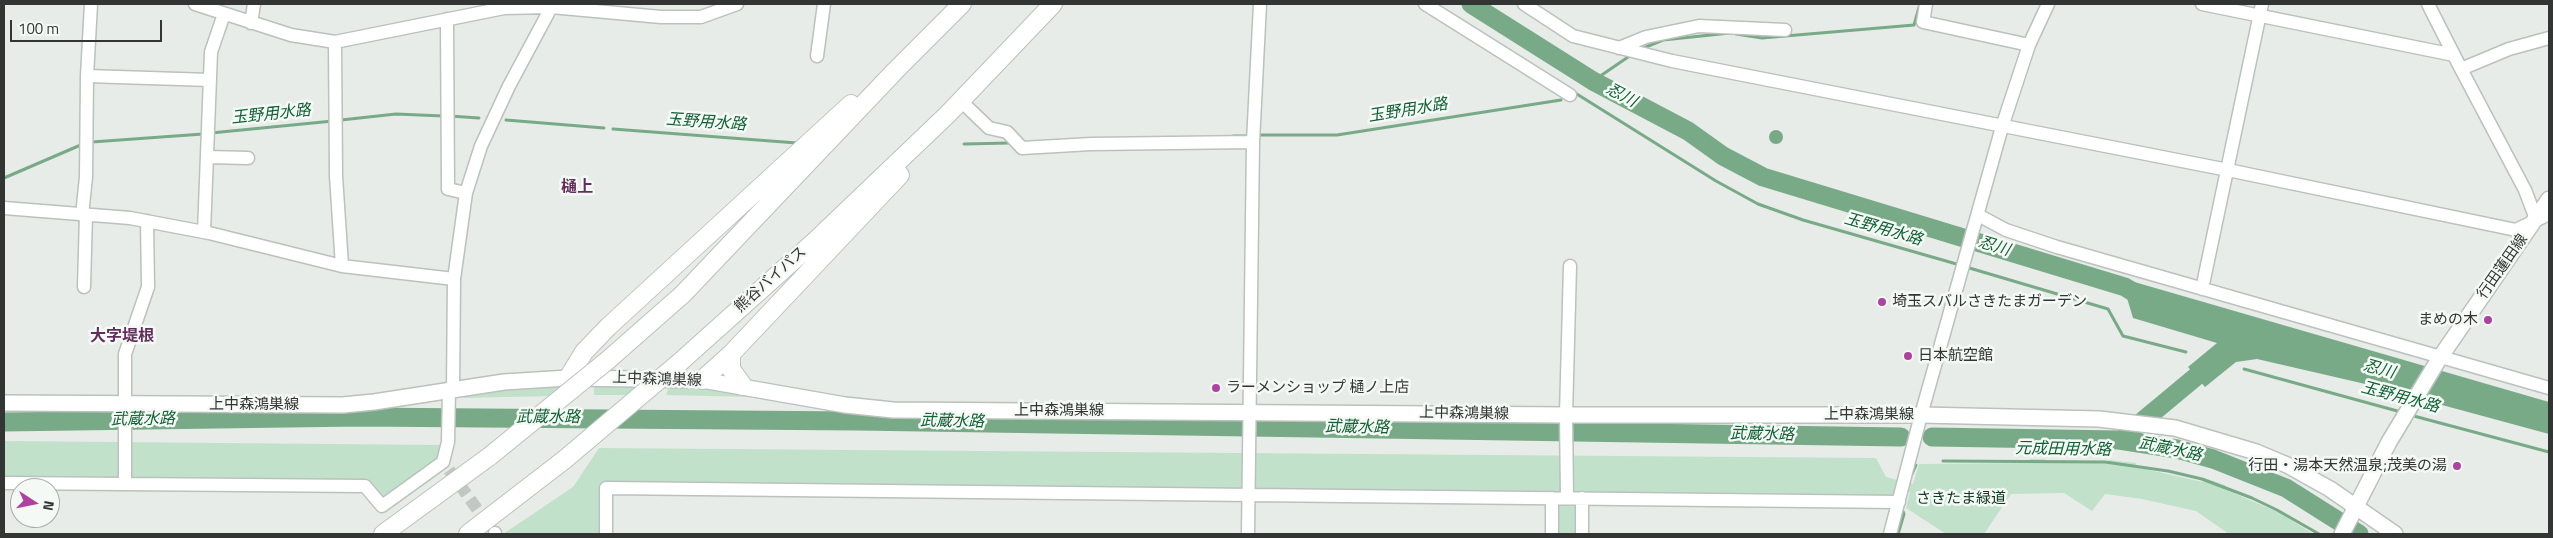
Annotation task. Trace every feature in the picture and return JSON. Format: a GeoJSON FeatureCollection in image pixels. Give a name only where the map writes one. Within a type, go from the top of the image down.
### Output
{"type":"FeatureCollection","features":[{"type":"Feature","properties":{"kind":"highway"},"geometry":{"type":"LineString","coordinates":[[383,534],[490,456],[608,360],[683,294],[895,71],[962,4]]}},
{"type":"Feature","properties":{"kind":"highway","name":"熊谷バイパス"},"geometry":{"type":"LineString","coordinates":[[468,534],[564,460],[679,363],[814,242],[948,114],[1053,4]]}},
{"type":"Feature","properties":{"kind":"highway"},"geometry":{"type":"LineString","coordinates":[[568,378],[584,352],[608,327],[872,84],[895,71]]}},
{"type":"Feature","properties":{"kind":"highway"},"geometry":{"type":"LineString","coordinates":[[702,380],[731,354],[929,146],[948,114]]}},
{"type":"Feature","properties":{"kind":"highway"},"geometry":{"type":"LineString","coordinates":[[731,354],[731,369],[743,386]]}},
{"type":"Feature","properties":{"kind":"main road","name":"行田蓮田線"},"geometry":{"type":"LineString","coordinates":[[2354,511],[2408,410],[2440,358],[2543,216],[2549,199]]}},
{"type":"Feature","properties":{"kind":"main road","name":"上中森鴻巣線"},"geometry":{"type":"LineString","coordinates":[[4,403],[125,409],[343,405],[512,381],[568,378],[702,380],[854,406],[893,410],[1248,417],[1566,420],[2119,420],[2158,425],[2200,434],[2256,452],[2308,477],[2354,511]]}},
{"type":"Feature","properties":{"kind":"main road"},"geometry":{"type":"LineString","coordinates":[[2342,534],[2354,511],[2395,534]]}},
{"type":"Feature","properties":{"kind":"street"},"geometry":{"type":"LineString","coordinates":[[84,287],[87,76],[91,4]]}},
{"type":"Feature","properties":{"kind":"street"},"geometry":{"type":"LineString","coordinates":[[195,4],[291,35],[335,42],[447,19],[461,10],[552,5],[661,17],[701,18],[735,4]]}},
{"type":"Feature","properties":{"kind":"street"},"geometry":{"type":"LineString","coordinates":[[251,23],[254,4]]}},
{"type":"Feature","properties":{"kind":"street"},"geometry":{"type":"LineString","coordinates":[[816,56],[824,4]]}},
{"type":"Feature","properties":{"kind":"street"},"geometry":{"type":"LineString","coordinates":[[1248,534],[1253,142],[1260,4]]}},
{"type":"Feature","properties":{"kind":"street"},"geometry":{"type":"LineString","coordinates":[[1425,4],[1570,95]]}},
{"type":"Feature","properties":{"kind":"street"},"geometry":{"type":"LineString","coordinates":[[1524,4],[1573,36],[1619,48],[2002,127],[2228,170],[2516,230],[2543,216],[2525,190],[2428,4]]}},
{"type":"Feature","properties":{"kind":"street"},"geometry":{"type":"LineString","coordinates":[[1926,4],[1923,22],[2030,45]]}},
{"type":"Feature","properties":{"kind":"street"},"geometry":{"type":"LineString","coordinates":[[1890,534],[2002,127],[2030,45],[2048,4]]}},
{"type":"Feature","properties":{"kind":"street"},"geometry":{"type":"LineString","coordinates":[[2202,4],[2261,10],[2454,55]]}},
{"type":"Feature","properties":{"kind":"street"},"geometry":{"type":"LineString","coordinates":[[4,483],[365,486],[382,506],[446,466],[451,389],[454,279],[466,193],[481,146],[509,86],[552,5]]}},
{"type":"Feature","properties":{"kind":"street"},"geometry":{"type":"LineString","coordinates":[[2202,290],[2261,10]]}},
{"type":"Feature","properties":{"kind":"street"},"geometry":{"type":"LineString","coordinates":[[204,232],[211,52],[224,14]]}},
{"type":"Feature","properties":{"kind":"street"},"geometry":{"type":"LineString","coordinates":[[447,19],[448,188],[466,193]]}},
{"type":"Feature","properties":{"kind":"street"},"geometry":{"type":"LineString","coordinates":[[1619,48],[1646,37],[1699,26],[1784,30]]}},
{"type":"Feature","properties":{"kind":"street"},"geometry":{"type":"LineString","coordinates":[[2461,69],[2509,49],[2549,38]]}},
{"type":"Feature","properties":{"kind":"street"},"geometry":{"type":"LineString","coordinates":[[335,42],[336,176],[342,266]]}},
{"type":"Feature","properties":{"kind":"street"},"geometry":{"type":"LineString","coordinates":[[87,76],[210,80]]}},
{"type":"Feature","properties":{"kind":"street"},"geometry":{"type":"LineString","coordinates":[[961,101],[989,128],[1006,132],[1022,148],[1091,144],[1253,142]]}},
{"type":"Feature","properties":{"kind":"street"},"geometry":{"type":"LineString","coordinates":[[207,157],[248,158]]}},
{"type":"Feature","properties":{"kind":"street"},"geometry":{"type":"LineString","coordinates":[[4,208],[147,221],[204,232],[342,266],[454,279]]}},
{"type":"Feature","properties":{"kind":"street"},"geometry":{"type":"LineString","coordinates":[[1977,218],[2057,247],[2549,388]]}},
{"type":"Feature","properties":{"kind":"street"},"geometry":{"type":"LineString","coordinates":[[125,483],[125,354],[148,286],[147,221]]}},
{"type":"Feature","properties":{"kind":"street"},"geometry":{"type":"LineString","coordinates":[[1567,498],[1566,420],[1570,266]]}},
{"type":"Feature","properties":{"kind":"street"},"geometry":{"type":"LineString","coordinates":[[606,534],[606,488],[1899,502]]}},
{"type":"Feature","properties":{"kind":"street"},"geometry":{"type":"LineString","coordinates":[[1552,498],[1552,534]]}},
{"type":"Feature","properties":{"kind":"street"},"geometry":{"type":"LineString","coordinates":[[1582,498],[1582,534]]}},
{"type":"Feature","properties":{"kind":"green space"},"geometry":{"type":"Polygon","coordinates":[[[558,386],[558,391],[553,396],[464,398],[464,394],[510,387],[558,386]]]}},
{"type":"Feature","properties":{"kind":"green space"},"geometry":{"type":"Polygon","coordinates":[[[594,386],[633,386],[632,395],[594,395],[594,386]]]}},
{"type":"Feature","properties":{"kind":"green space"},"geometry":{"type":"Polygon","coordinates":[[[669,387],[716,389],[786,400],[786,403],[750,397],[666,395],[669,387]]]}},
{"type":"Feature","properties":{"kind":"green space"},"geometry":{"type":"Polygon","coordinates":[[[4,441],[441,445],[436,460],[388,498],[379,497],[367,482],[4,479],[4,441]]]}},
{"type":"Feature","properties":{"kind":"green space","name":"さきたま緑道"},"geometry":{"type":"Polygon","coordinates":[[[599,448],[1876,458],[1886,477],[1913,484],[1919,464],[2029,463],[2030,459],[2045,459],[2046,463],[2108,463],[2109,460],[2136,463],[2136,467],[2203,482],[2204,478],[2225,485],[2224,489],[2280,513],[2313,534],[2229,534],[2196,511],[2142,499],[2105,494],[2092,511],[2064,493],[2011,494],[1984,534],[1946,534],[1906,508],[1910,492],[1896,489],[1894,498],[1587,494],[1585,534],[1548,534],[1548,496],[605,485],[602,534],[503,534],[573,487],[599,448]]]}},
{"type":"Feature","properties":{"kind":"water"},"geometry":{"type":"Polygon","coordinates":[[[1773,130],[1779,130],[1783,137],[1779,144],[1773,144],[1769,140],[1769,134],[1773,130]]]}},
{"type":"Feature","properties":{"kind":"water"},"geometry":{"type":"Polygon","coordinates":[[[2131,281],[2549,402],[2549,434],[2361,383],[2257,359],[2236,362],[2205,387],[2188,367],[2217,343],[2133,318],[2127,298],[2131,281]]]}},
{"type":"Feature","properties":{"kind":"waterway","name":"忍川"},"geometry":{"type":"LineString","coordinates":[[1471,4],[1593,81],[1688,131],[1723,156],[1763,177],[2125,287],[2149,302]]}},
{"type":"Feature","properties":{"kind":"waterway"},"geometry":{"type":"LineString","coordinates":[[1736,34],[1762,38],[1914,25],[1920,4]]}},
{"type":"Feature","properties":{"kind":"waterway"},"geometry":{"type":"LineString","coordinates":[[1641,49],[1663,40],[1730,33]]}},
{"type":"Feature","properties":{"kind":"waterway"},"geometry":{"type":"LineString","coordinates":[[1593,81],[1631,55]]}},
{"type":"Feature","properties":{"kind":"waterway","name":"玉野用水路"},"geometry":{"type":"LineString","coordinates":[[1572,91],[1716,181],[1758,204],[1803,220],[1960,265]]}},
{"type":"Feature","properties":{"kind":"waterway","name":"玉野用水路"},"geometry":{"type":"LineString","coordinates":[[1258,135],[1337,135],[1561,100]]}},
{"type":"Feature","properties":{"kind":"waterway","name":"玉野用水路"},"geometry":{"type":"LineString","coordinates":[[341,120],[396,114],[443,116]]}},
{"type":"Feature","properties":{"kind":"waterway","name":"玉野用水路"},"geometry":{"type":"LineString","coordinates":[[450,116],[479,118]]}},
{"type":"Feature","properties":{"kind":"waterway","name":"玉野用水路"},"geometry":{"type":"LineString","coordinates":[[506,120],[604,128]]}},
{"type":"Feature","properties":{"kind":"waterway","name":"玉野用水路"},"geometry":{"type":"LineString","coordinates":[[211,133],[333,121]]}},
{"type":"Feature","properties":{"kind":"waterway","name":"玉野用水路"},"geometry":{"type":"LineString","coordinates":[[613,129],[797,143]]}},
{"type":"Feature","properties":{"kind":"waterway","name":"玉野用水路"},"geometry":{"type":"LineString","coordinates":[[92,142],[203,134]]}},
{"type":"Feature","properties":{"kind":"waterway","name":"玉野用水路"},"geometry":{"type":"LineString","coordinates":[[1233,136],[1247,136]]}},
{"type":"Feature","properties":{"kind":"waterway","name":"玉野用水路"},"geometry":{"type":"LineString","coordinates":[[964,144],[1010,143]]}},
{"type":"Feature","properties":{"kind":"waterway","name":"玉野用水路"},"geometry":{"type":"LineString","coordinates":[[4,178],[83,144]]}},
{"type":"Feature","properties":{"kind":"waterway","name":"玉野用水路"},"geometry":{"type":"LineString","coordinates":[[1966,267],[2108,309],[2123,336],[2186,352]]}},
{"type":"Feature","properties":{"kind":"waterway"},"geometry":{"type":"LineString","coordinates":[[2127,434],[2216,360]]}},
{"type":"Feature","properties":{"kind":"waterway","name":"玉野用水路"},"geometry":{"type":"LineString","coordinates":[[2244,369],[2401,412]]}},
{"type":"Feature","properties":{"kind":"waterway","name":"玉野用水路"},"geometry":{"type":"LineString","coordinates":[[2410,415],[2549,452]]}},
{"type":"Feature","properties":{"kind":"waterway","name":"武蔵水路"},"geometry":{"type":"LineString","coordinates":[[4,422],[359,417],[857,421],[1901,437]]}},
{"type":"Feature","properties":{"kind":"waterway","name":"武蔵水路"},"geometry":{"type":"LineString","coordinates":[[1932,437],[2119,440],[2177,449],[2213,459],[2286,488],[2359,534]]}},
{"type":"Feature","properties":{"kind":"waterway","name":"元成田用水路"},"geometry":{"type":"LineString","coordinates":[[1943,461],[2105,462],[2168,471],[2202,479],[2252,498],[2319,534]]}},
{"type":"Feature","properties":{"kind":"waterway","name":"元成田用水路"},"geometry":{"type":"LineString","coordinates":[[1912,474],[1916,465]]}},
{"type":"Feature","properties":{"kind":"waterway","name":"元成田用水路"},"geometry":{"type":"LineString","coordinates":[[1898,534],[1904,514],[1902,509]]}},
{"type":"Feature","properties":{"kind":"tunnel"},"geometry":{"type":"LineString","coordinates":[[449,470],[490,527]]}},
{"type":"Feature","properties":{"kind":"place","name":"埼玉スバルさきたまガーデン"},"geometry":{"type":"Point","coordinates":[1882,302]}},
{"type":"Feature","properties":{"kind":"place","name":"まめの木"},"geometry":{"type":"Point","coordinates":[2488,320]}},
{"type":"Feature","properties":{"kind":"place","name":"日本航空館"},"geometry":{"type":"Point","coordinates":[1908,356]}},
{"type":"Feature","properties":{"kind":"place","name":"ラーメンショップ 樋ノ上店"},"geometry":{"type":"Point","coordinates":[1216,388]}},
{"type":"Feature","properties":{"kind":"place","name":"行田・湯本天然温泉;茂美の湯"},"geometry":{"type":"Point","coordinates":[2457,466]}},
{"type":"Feature","properties":{"kind":"district","name":"樋上"},"geometry":{"type":"Point","coordinates":[577,188]}},
{"type":"Feature","properties":{"kind":"district","name":"大字堤根"},"geometry":{"type":"Point","coordinates":[122,337]}}]}
